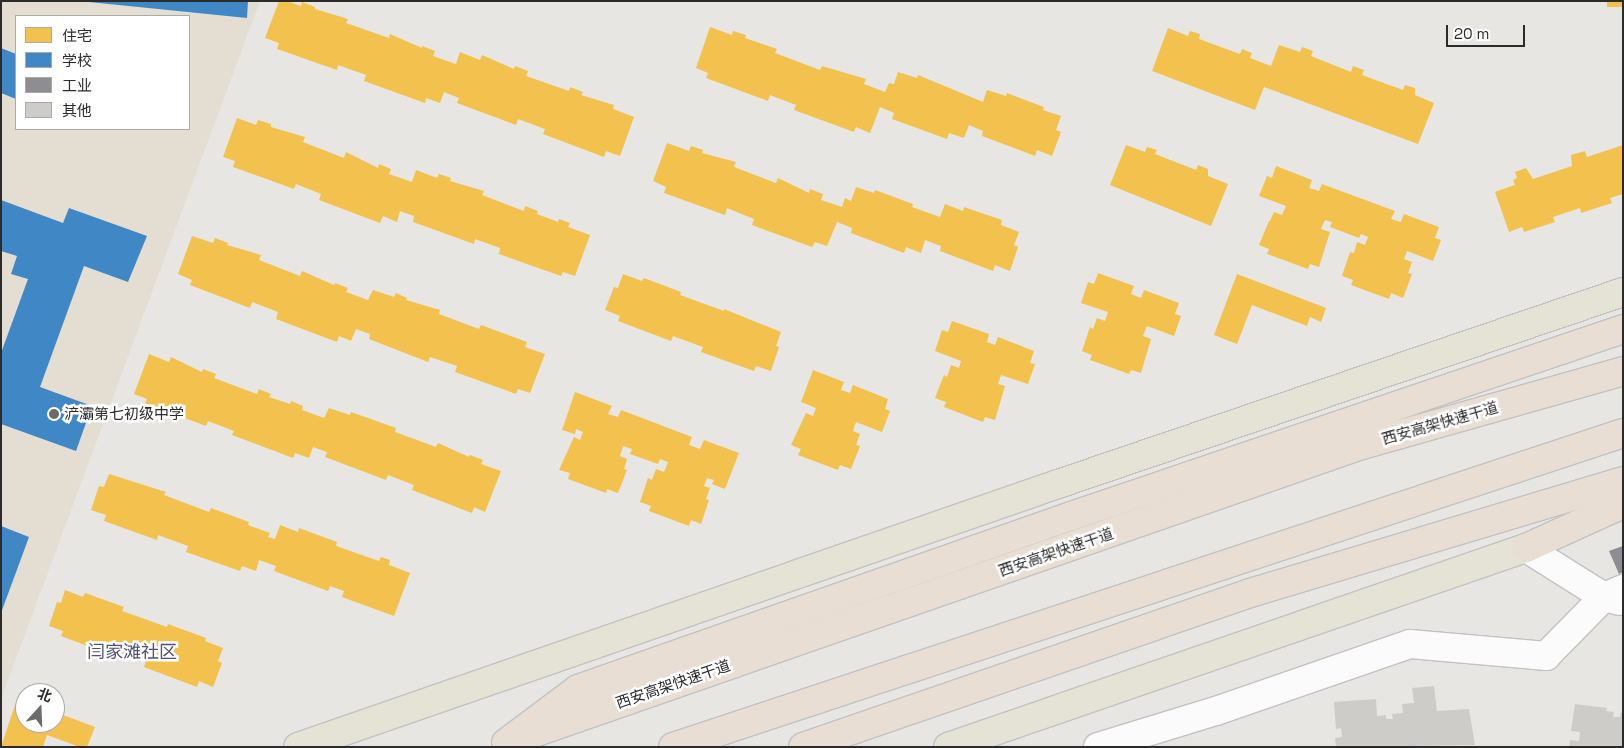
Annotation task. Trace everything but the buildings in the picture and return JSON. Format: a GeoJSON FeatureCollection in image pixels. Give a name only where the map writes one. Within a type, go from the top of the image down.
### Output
{"type":"FeatureCollection","features":[{"type":"Feature","properties":{"kind":"highway"},"geometry":{"type":"LineString","coordinates":[[500,745],[578,689],[1071,516],[1623,328]]}},
{"type":"Feature","properties":{"kind":"highway","name":"西安高架快速干道"},"geometry":{"type":"LineString","coordinates":[[500,745],[1362,445],[1623,370]]}},
{"type":"Feature","properties":{"kind":"highway"},"geometry":{"type":"LineString","coordinates":[[674,747],[1623,433]]}},
{"type":"Feature","properties":{"kind":"highway"},"geometry":{"type":"LineString","coordinates":[[803,747],[1250,593],[1623,481]]}},
{"type":"Feature","properties":{"kind":"highway"},"geometry":{"type":"LineString","coordinates":[[1526,548],[1623,504]]}},
{"type":"Feature","properties":{"kind":"main road"},"geometry":{"type":"LineString","coordinates":[[298,747],[1067,480],[1623,292]]}},
{"type":"Feature","properties":{"kind":"main road"},"geometry":{"type":"LineString","coordinates":[[948,747],[1526,548]]}},
{"type":"Feature","properties":{"kind":"street"},"geometry":{"type":"LineString","coordinates":[[1526,548],[1623,515]]}},
{"type":"Feature","properties":{"kind":"street"},"geometry":{"type":"LineString","coordinates":[[1098,747],[1216,711],[1410,644],[1546,656],[1616,596],[1526,548]]}},
{"type":"Feature","properties":{"kind":"shaded area","name":"浐灞第七初级中学"},"geometry":{"type":"Polygon","coordinates":[[[1,1],[260,1],[1,699],[1,1]]]}},
{"type":"Feature","properties":{"kind":"place","name":"浐灞第七初级中学"},"geometry":{"type":"Point","coordinates":[54,414]}},
{"type":"Feature","properties":{"kind":"district","name":"闫家滩社区"},"geometry":{"type":"Point","coordinates":[132,652]}}]}
